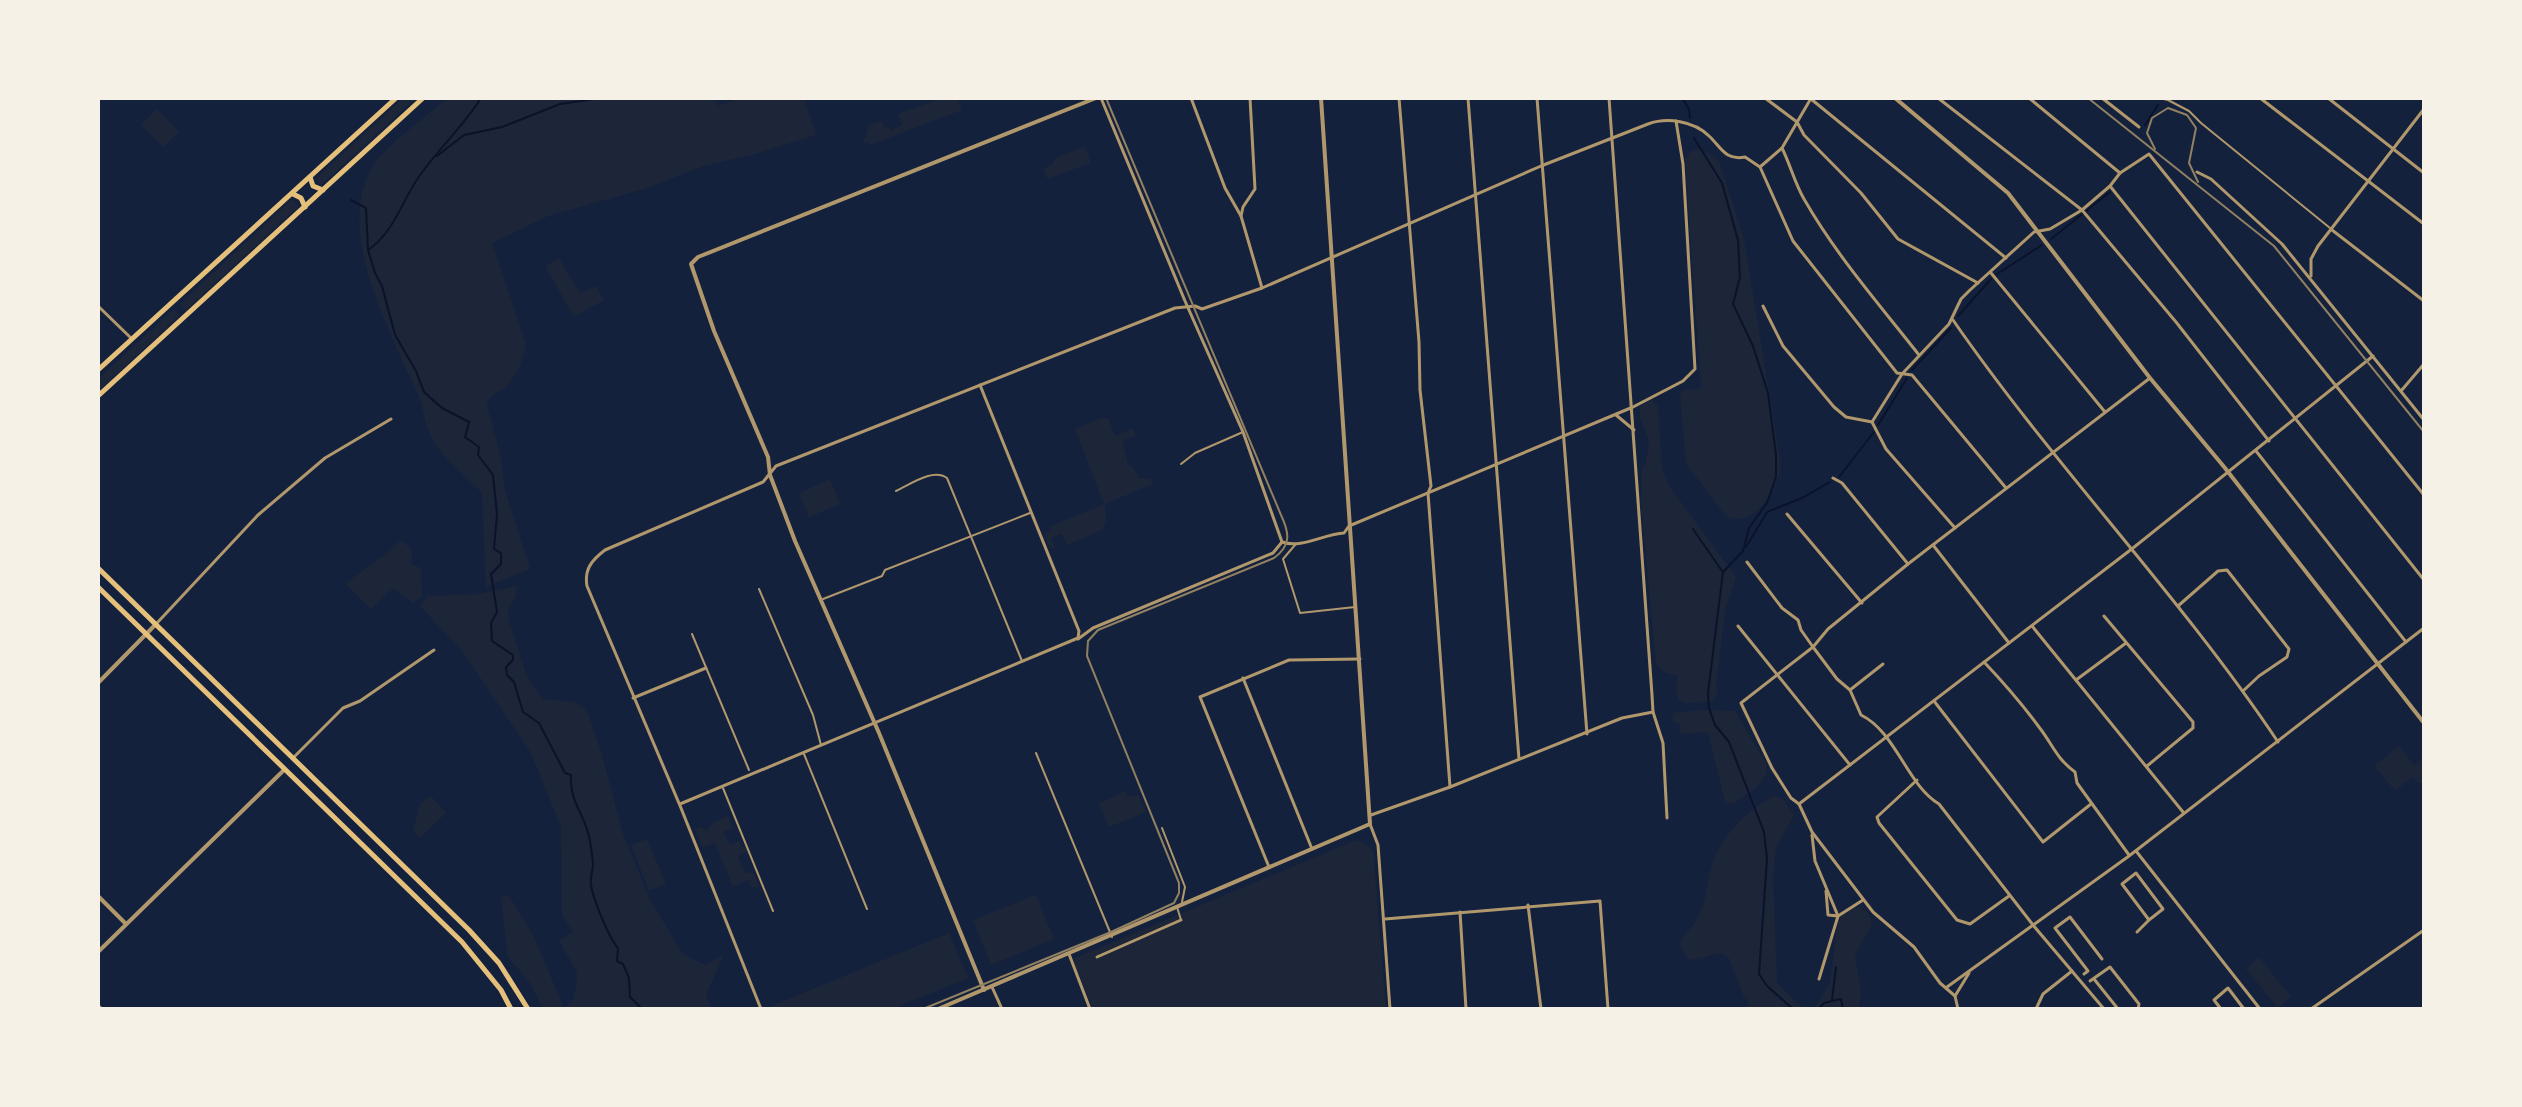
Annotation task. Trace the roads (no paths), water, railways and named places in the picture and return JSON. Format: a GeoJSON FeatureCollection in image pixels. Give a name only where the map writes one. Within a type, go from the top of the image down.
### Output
{"type":"FeatureCollection","features":[{"type":"Feature","properties":{"kind":"main road"},"geometry":{"type":"LineString","coordinates":[[98,370],[396,98]]}},
{"type":"Feature","properties":{"kind":"main road"},"geometry":{"type":"LineString","coordinates":[[98,396],[423,98]]}},
{"type":"Feature","properties":{"kind":"main road"},"geometry":{"type":"LineString","coordinates":[[310,177],[313,186],[323,190]]}},
{"type":"Feature","properties":{"kind":"main road"},"geometry":{"type":"LineString","coordinates":[[292,193],[301,198],[305,207]]}},
{"type":"Feature","properties":{"kind":"main road"},"geometry":{"type":"LineString","coordinates":[[98,568],[469,930],[499,963],[528,1009]]}},
{"type":"Feature","properties":{"kind":"main road"},"geometry":{"type":"LineString","coordinates":[[98,587],[462,942],[501,990],[511,1009]]}},
{"type":"Feature","properties":{"kind":"main road"},"geometry":{"type":"LineString","coordinates":[[169,656],[171,648],[178,646]]}},
{"type":"Feature","properties":{"kind":"street"},"geometry":{"type":"LineString","coordinates":[[984,990],[875,723],[795,541],[770,475],[768,457],[714,331],[691,264],[698,257],[1098,98],[1243,432],[1282,542]]}},
{"type":"Feature","properties":{"kind":"street"},"geometry":{"type":"LineString","coordinates":[[1191,98],[1225,188],[1241,216],[1262,288]]}},
{"type":"Feature","properties":{"kind":"street"},"geometry":{"type":"LineString","coordinates":[[1241,216],[1255,189],[1250,98]]}},
{"type":"Feature","properties":{"kind":"street"},"geometry":{"type":"LineString","coordinates":[[1321,98],[1370,824],[1378,845],[1390,1009]]}},
{"type":"Feature","properties":{"kind":"street"},"geometry":{"type":"LineString","coordinates":[[1399,98],[1419,342],[1420,390],[1431,486],[1428,493],[1450,787]]}},
{"type":"Feature","properties":{"kind":"street"},"geometry":{"type":"LineString","coordinates":[[1468,98],[1519,759]]}},
{"type":"Feature","properties":{"kind":"street"},"geometry":{"type":"LineString","coordinates":[[1537,98],[1587,734]]}},
{"type":"Feature","properties":{"kind":"street"},"geometry":{"type":"LineString","coordinates":[[1609,98],[1653,712],[1663,743],[1667,818]]}},
{"type":"Feature","properties":{"kind":"street"},"geometry":{"type":"LineString","coordinates":[[1765,98],[1797,122],[1804,135],[1861,193],[1898,239],[1978,283]]}},
{"type":"Feature","properties":{"kind":"street"},"geometry":{"type":"LineString","coordinates":[[1895,98],[2008,193],[2150,378],[2229,473],[2424,723]]}},
{"type":"Feature","properties":{"kind":"street"},"geometry":{"type":"LineString","coordinates":[[1938,98],[2082,210],[2176,322],[2269,441]]}},
{"type":"Feature","properties":{"kind":"street"},"geometry":{"type":"LineString","coordinates":[[2029,98],[2120,173]]}},
{"type":"Feature","properties":{"kind":"street"},"geometry":{"type":"LineString","coordinates":[[2102,98],[2139,127]]}},
{"type":"Feature","properties":{"kind":"street"},"geometry":{"type":"LineString","coordinates":[[2160,98],[2166,99]]}},
{"type":"Feature","properties":{"kind":"street"},"geometry":{"type":"LineString","coordinates":[[2260,98],[2424,224]]}},
{"type":"Feature","properties":{"kind":"street"},"geometry":{"type":"LineString","coordinates":[[2328,98],[2424,173]]}},
{"type":"Feature","properties":{"kind":"street"},"geometry":{"type":"LineString","coordinates":[[1760,167],[1782,148],[1811,99],[2006,258]]}},
{"type":"Feature","properties":{"kind":"street"},"geometry":{"type":"LineString","coordinates":[[2311,276],[2311,259],[2331,229],[2424,109]]}},
{"type":"Feature","properties":{"kind":"street"},"geometry":{"type":"LineString","coordinates":[[1282,542],[1295,545],[1329,534],[1344,533],[1349,526],[1633,407],[1683,381],[1695,369],[1683,164],[1676,121]]}},
{"type":"Feature","properties":{"kind":"street"},"geometry":{"type":"LineString","coordinates":[[761,1009],[587,586],[586,575],[594,560],[614,546],[763,482],[776,466],[1175,308],[1195,306],[1202,309],[1262,288],[1541,166],[1653,122],[1676,121],[1699,128],[1727,156],[1745,157],[1760,167],[1793,241],[1897,373],[1912,375],[2006,488]]}},
{"type":"Feature","properties":{"kind":"street"},"geometry":{"type":"LineString","coordinates":[[1782,148],[1795,173],[1799,192],[1827,237],[1919,355]]}},
{"type":"Feature","properties":{"kind":"street"},"geometry":{"type":"LineString","coordinates":[[1872,422],[1902,374],[1952,318],[1961,299],[2038,230],[2050,229],[2082,210],[2120,173],[2149,154],[2424,495]]}},
{"type":"Feature","properties":{"kind":"street"},"geometry":{"type":"LineString","coordinates":[[2197,172],[2211,179],[2282,244],[2311,276],[2424,420]]}},
{"type":"Feature","properties":{"kind":"street"},"geometry":{"type":"LineString","coordinates":[[2110,186],[2424,580]]}},
{"type":"Feature","properties":{"kind":"street"},"geometry":{"type":"LineString","coordinates":[[2331,229],[2424,301]]}},
{"type":"Feature","properties":{"kind":"street"},"geometry":{"type":"LineString","coordinates":[[1990,273],[2105,412]]}},
{"type":"Feature","properties":{"kind":"street"},"geometry":{"type":"LineString","coordinates":[[98,306],[132,339]]}},
{"type":"Feature","properties":{"kind":"street"},"geometry":{"type":"LineString","coordinates":[[1763,306],[1783,346],[1834,407],[1846,417],[1872,422]]}},
{"type":"Feature","properties":{"kind":"street"},"geometry":{"type":"LineString","coordinates":[[1952,318],[2051,453],[2133,548],[2243,691],[2278,742]]}},
{"type":"Feature","properties":{"kind":"street"},"geometry":{"type":"LineString","coordinates":[[1799,804],[2133,548],[2373,356]]}},
{"type":"Feature","properties":{"kind":"street"},"geometry":{"type":"LineString","coordinates":[[2401,391],[2424,364]]}},
{"type":"Feature","properties":{"kind":"street"},"geometry":{"type":"LineString","coordinates":[[1958,1009],[1955,996],[1940,983],[1914,947],[1863,900],[1812,832],[1799,804],[1791,798],[1772,768],[1741,703],[1813,647],[1828,629],[1908,564],[2150,378]]}},
{"type":"Feature","properties":{"kind":"street"},"geometry":{"type":"LineString","coordinates":[[980,385],[1079,631],[1076,640]]}},
{"type":"Feature","properties":{"kind":"street"},"geometry":{"type":"LineString","coordinates":[[1614,414],[1634,430]]}},
{"type":"Feature","properties":{"kind":"street"},"geometry":{"type":"LineString","coordinates":[[98,683],[258,515],[325,458],[391,419]]}},
{"type":"Feature","properties":{"kind":"street"},"geometry":{"type":"LineString","coordinates":[[1872,422],[1886,449],[1955,528]]}},
{"type":"Feature","properties":{"kind":"street"},"geometry":{"type":"LineString","coordinates":[[2256,451],[2406,642]]}},
{"type":"Feature","properties":{"kind":"street"},"geometry":{"type":"LineString","coordinates":[[1833,478],[1842,483],[1908,564]]}},
{"type":"Feature","properties":{"kind":"street"},"geometry":{"type":"LineString","coordinates":[[1787,514],[1862,603]]}},
{"type":"Feature","properties":{"kind":"street"},"geometry":{"type":"LineString","coordinates":[[679,805],[1076,640],[1093,628],[1273,553],[1282,542]]}},
{"type":"Feature","properties":{"kind":"street"},"geometry":{"type":"LineString","coordinates":[[1933,545],[2009,643]]}},
{"type":"Feature","properties":{"kind":"street"},"geometry":{"type":"LineString","coordinates":[[1747,562],[1782,608],[1798,620],[1813,647],[1837,679],[1850,690],[1861,715],[1873,721],[1887,737],[1927,797],[1939,804],[2033,925],[2104,1009]]}},
{"type":"Feature","properties":{"kind":"street"},"geometry":{"type":"LineString","coordinates":[[2178,606],[2224,569],[2289,649],[2289,654],[2243,691]]}},
{"type":"Feature","properties":{"kind":"street"},"geometry":{"type":"LineString","coordinates":[[2104,616],[2193,722],[2193,728],[2146,766]]}},
{"type":"Feature","properties":{"kind":"street"},"geometry":{"type":"LineString","coordinates":[[1738,626],[1850,765]]}},
{"type":"Feature","properties":{"kind":"street"},"geometry":{"type":"LineString","coordinates":[[2032,626],[2184,814]]}},
{"type":"Feature","properties":{"kind":"street"},"geometry":{"type":"LineString","coordinates":[[1947,987],[2136,851],[2423,630]]}},
{"type":"Feature","properties":{"kind":"street"},"geometry":{"type":"LineString","coordinates":[[2076,680],[2126,643]]}},
{"type":"Feature","properties":{"kind":"street"},"geometry":{"type":"LineString","coordinates":[[294,757],[343,708],[360,701],[434,650]]}},
{"type":"Feature","properties":{"kind":"street"},"geometry":{"type":"LineString","coordinates":[[1269,867],[1200,697],[1289,660],[1360,659]]}},
{"type":"Feature","properties":{"kind":"street"},"geometry":{"type":"LineString","coordinates":[[1984,662],[2018,699],[2050,741],[2060,761],[2075,772],[2077,783],[2129,856]]}},
{"type":"Feature","properties":{"kind":"street"},"geometry":{"type":"LineString","coordinates":[[1850,690],[1883,664]]}},
{"type":"Feature","properties":{"kind":"street"},"geometry":{"type":"LineString","coordinates":[[633,698],[706,668]]}},
{"type":"Feature","properties":{"kind":"street"},"geometry":{"type":"LineString","coordinates":[[1243,678],[1313,849]]}},
{"type":"Feature","properties":{"kind":"street"},"geometry":{"type":"LineString","coordinates":[[1934,701],[2043,842],[2092,804]]}},
{"type":"Feature","properties":{"kind":"street"},"geometry":{"type":"LineString","coordinates":[[1371,815],[1622,718],[1653,712]]}},
{"type":"Feature","properties":{"kind":"street"},"geometry":{"type":"LineString","coordinates":[[98,952],[284,770]]}},
{"type":"Feature","properties":{"kind":"street"},"geometry":{"type":"LineString","coordinates":[[1917,780],[1877,817],[1957,920],[1970,924],[2010,895]]}},
{"type":"Feature","properties":{"kind":"street"},"geometry":{"type":"LineString","coordinates":[[938,1009],[1370,824]]}},
{"type":"Feature","properties":{"kind":"street"},"geometry":{"type":"LineString","coordinates":[[1812,832],[1815,861],[1838,916],[1819,979]]}},
{"type":"Feature","properties":{"kind":"street"},"geometry":{"type":"LineString","coordinates":[[2136,851],[2260,1009]]}},
{"type":"Feature","properties":{"kind":"street"},"geometry":{"type":"LineString","coordinates":[[2142,868],[2122,884],[2149,920]]}},
{"type":"Feature","properties":{"kind":"street"},"geometry":{"type":"LineString","coordinates":[[2136,873],[2163,909],[2137,932]]}},
{"type":"Feature","properties":{"kind":"street"},"geometry":{"type":"LineString","coordinates":[[1826,888],[1828,915],[1838,916],[1863,900]]}},
{"type":"Feature","properties":{"kind":"street"},"geometry":{"type":"LineString","coordinates":[[98,896],[126,924]]}},
{"type":"Feature","properties":{"kind":"street"},"geometry":{"type":"LineString","coordinates":[[1385,919],[1600,901],[1608,1009]]}},
{"type":"Feature","properties":{"kind":"street"},"geometry":{"type":"LineString","coordinates":[[1528,905],[1541,1009]]}},
{"type":"Feature","properties":{"kind":"street"},"geometry":{"type":"LineString","coordinates":[[1460,912],[1466,1009]]}},
{"type":"Feature","properties":{"kind":"street"},"geometry":{"type":"LineString","coordinates":[[2066,912],[2102,959]]}},
{"type":"Feature","properties":{"kind":"street"},"geometry":{"type":"LineString","coordinates":[[2070,917],[2055,928],[2088,971],[2084,974]]}},
{"type":"Feature","properties":{"kind":"street"},"geometry":{"type":"LineString","coordinates":[[1097,957],[1181,920]]}},
{"type":"Feature","properties":{"kind":"street"},"geometry":{"type":"LineString","coordinates":[[2311,1009],[2424,930]]}},
{"type":"Feature","properties":{"kind":"street"},"geometry":{"type":"LineString","coordinates":[[1069,954],[1090,1009]]}},
{"type":"Feature","properties":{"kind":"street"},"geometry":{"type":"LineString","coordinates":[[2118,1009],[2092,980],[2110,967],[2139,1004],[2138,1009]]}},
{"type":"Feature","properties":{"kind":"street"},"geometry":{"type":"LineString","coordinates":[[1955,996],[1971,969]]}},
{"type":"Feature","properties":{"kind":"street"},"geometry":{"type":"LineString","coordinates":[[2036,1009],[2043,994],[2072,971]]}},
{"type":"Feature","properties":{"kind":"street"},"geometry":{"type":"LineString","coordinates":[[992,987],[1002,1009]]}},
{"type":"Feature","properties":{"kind":"street"},"geometry":{"type":"LineString","coordinates":[[2221,1009],[2214,1000],[2228,988],[2244,1009]]}},
{"type":"Feature","properties":{"kind":"lane"},"geometry":{"type":"LineString","coordinates":[[2166,99],[2189,111],[2331,229]]}},
{"type":"Feature","properties":{"kind":"lane"},"geometry":{"type":"LineString","coordinates":[[1181,464],[1195,453],[1243,432]]}},
{"type":"Feature","properties":{"kind":"lane"},"geometry":{"type":"LineString","coordinates":[[896,491],[934,474],[947,478],[1023,662]]}},
{"type":"Feature","properties":{"kind":"lane"},"geometry":{"type":"LineString","coordinates":[[822,600],[882,576],[885,570],[1030,513]]}},
{"type":"Feature","properties":{"kind":"lane"},"geometry":{"type":"LineString","coordinates":[[1295,545],[1283,559],[1300,613],[1357,607]]}},
{"type":"Feature","properties":{"kind":"lane"},"geometry":{"type":"LineString","coordinates":[[759,589],[813,715],[821,746]]}},
{"type":"Feature","properties":{"kind":"lane"},"geometry":{"type":"LineString","coordinates":[[692,634],[749,770]]}},
{"type":"Feature","properties":{"kind":"lane"},"geometry":{"type":"LineString","coordinates":[[803,753],[867,909]]}},
{"type":"Feature","properties":{"kind":"lane"},"geometry":{"type":"LineString","coordinates":[[1036,753],[1112,937]]}},
{"type":"Feature","properties":{"kind":"lane"},"geometry":{"type":"LineString","coordinates":[[722,787],[773,911]]}},
{"type":"Feature","properties":{"kind":"lane"},"geometry":{"type":"LineString","coordinates":[[1162,828],[1185,887],[1182,902],[1177,908],[1181,920]]}},
{"type":"Feature","properties":{"kind":"waterway"},"geometry":{"type":"LineString","coordinates":[[368,250],[384,235],[418,178],[481,98]]}},
{"type":"Feature","properties":{"kind":"waterway"},"geometry":{"type":"LineString","coordinates":[[437,156],[464,135],[502,127],[560,104],[602,98]]}},
{"type":"Feature","properties":{"kind":"waterway"},"geometry":{"type":"LineString","coordinates":[[1682,98],[1689,109],[1690,118]]}},
{"type":"Feature","properties":{"kind":"waterway"},"geometry":{"type":"LineString","coordinates":[[2145,125],[2158,105]]}},
{"type":"Feature","properties":{"kind":"waterway"},"geometry":{"type":"LineString","coordinates":[[1694,138],[1722,183],[1738,240],[1740,277],[1733,304],[1753,346],[1768,393],[1776,455],[1776,477],[1767,503],[1749,528],[1743,551],[1723,572],[1708,693],[1709,708],[1715,725],[1729,742],[1764,832],[1767,859],[1759,974],[1767,986],[1793,1009]]}},
{"type":"Feature","properties":{"kind":"waterway"},"geometry":{"type":"LineString","coordinates":[[2051,239],[2110,192]]}},
{"type":"Feature","properties":{"kind":"waterway"},"geometry":{"type":"LineString","coordinates":[[351,200],[366,208],[368,250],[375,273],[382,286],[395,335],[424,392],[442,408],[469,422],[465,437],[479,447],[478,455],[493,475],[497,514],[494,549],[501,553],[501,564],[491,574],[497,612],[491,623],[492,641],[513,655],[513,660],[506,667],[507,675],[514,682],[523,712],[539,723],[565,773],[571,775],[575,801],[590,841],[593,866],[591,883],[595,899],[618,948],[617,961],[623,964],[629,978],[630,997],[642,1009]]}},
{"type":"Feature","properties":{"kind":"waterway"},"geometry":{"type":"LineString","coordinates":[[1997,274],[2042,245]]}},
{"type":"Feature","properties":{"kind":"waterway"},"geometry":{"type":"LineString","coordinates":[[1958,316],[1991,279]]}},
{"type":"Feature","properties":{"kind":"waterway"},"geometry":{"type":"LineString","coordinates":[[1912,370],[1951,328]]}},
{"type":"Feature","properties":{"kind":"waterway"},"geometry":{"type":"LineString","coordinates":[[1878,425],[1907,378]]}},
{"type":"Feature","properties":{"kind":"waterway"},"geometry":{"type":"LineString","coordinates":[[1839,477],[1874,432]]}},
{"type":"Feature","properties":{"kind":"waterway"},"geometry":{"type":"LineString","coordinates":[[1746,547],[1767,512],[1802,498],[1830,482]]}},
{"type":"Feature","properties":{"kind":"waterway"},"geometry":{"type":"LineString","coordinates":[[1693,529],[1722,571]]}},
{"type":"Feature","properties":{"kind":"waterway"},"geometry":{"type":"LineString","coordinates":[[1832,1000],[1836,967]]}},
{"type":"Feature","properties":{"kind":"waterway"},"geometry":{"type":"LineString","coordinates":[[1818,1009],[1824,1003],[1841,999],[1843,1009]]}},
{"type":"Feature","properties":{"kind":"tram line"},"geometry":{"type":"LineString","coordinates":[[923,1009],[1174,903],[1179,893],[1179,883],[1087,656],[1088,641],[1098,630],[1274,558],[1286,543],[1284,521],[1106,98]]}},
{"type":"Feature","properties":{"kind":"tram line"},"geometry":{"type":"LineString","coordinates":[[2088,98],[2274,246],[2424,432]]}},
{"type":"Feature","properties":{"kind":"tram line"},"geometry":{"type":"LineString","coordinates":[[2155,149],[2147,133],[2152,118],[2168,108],[2187,115],[2196,128],[2189,163],[2198,182]]}}]}
